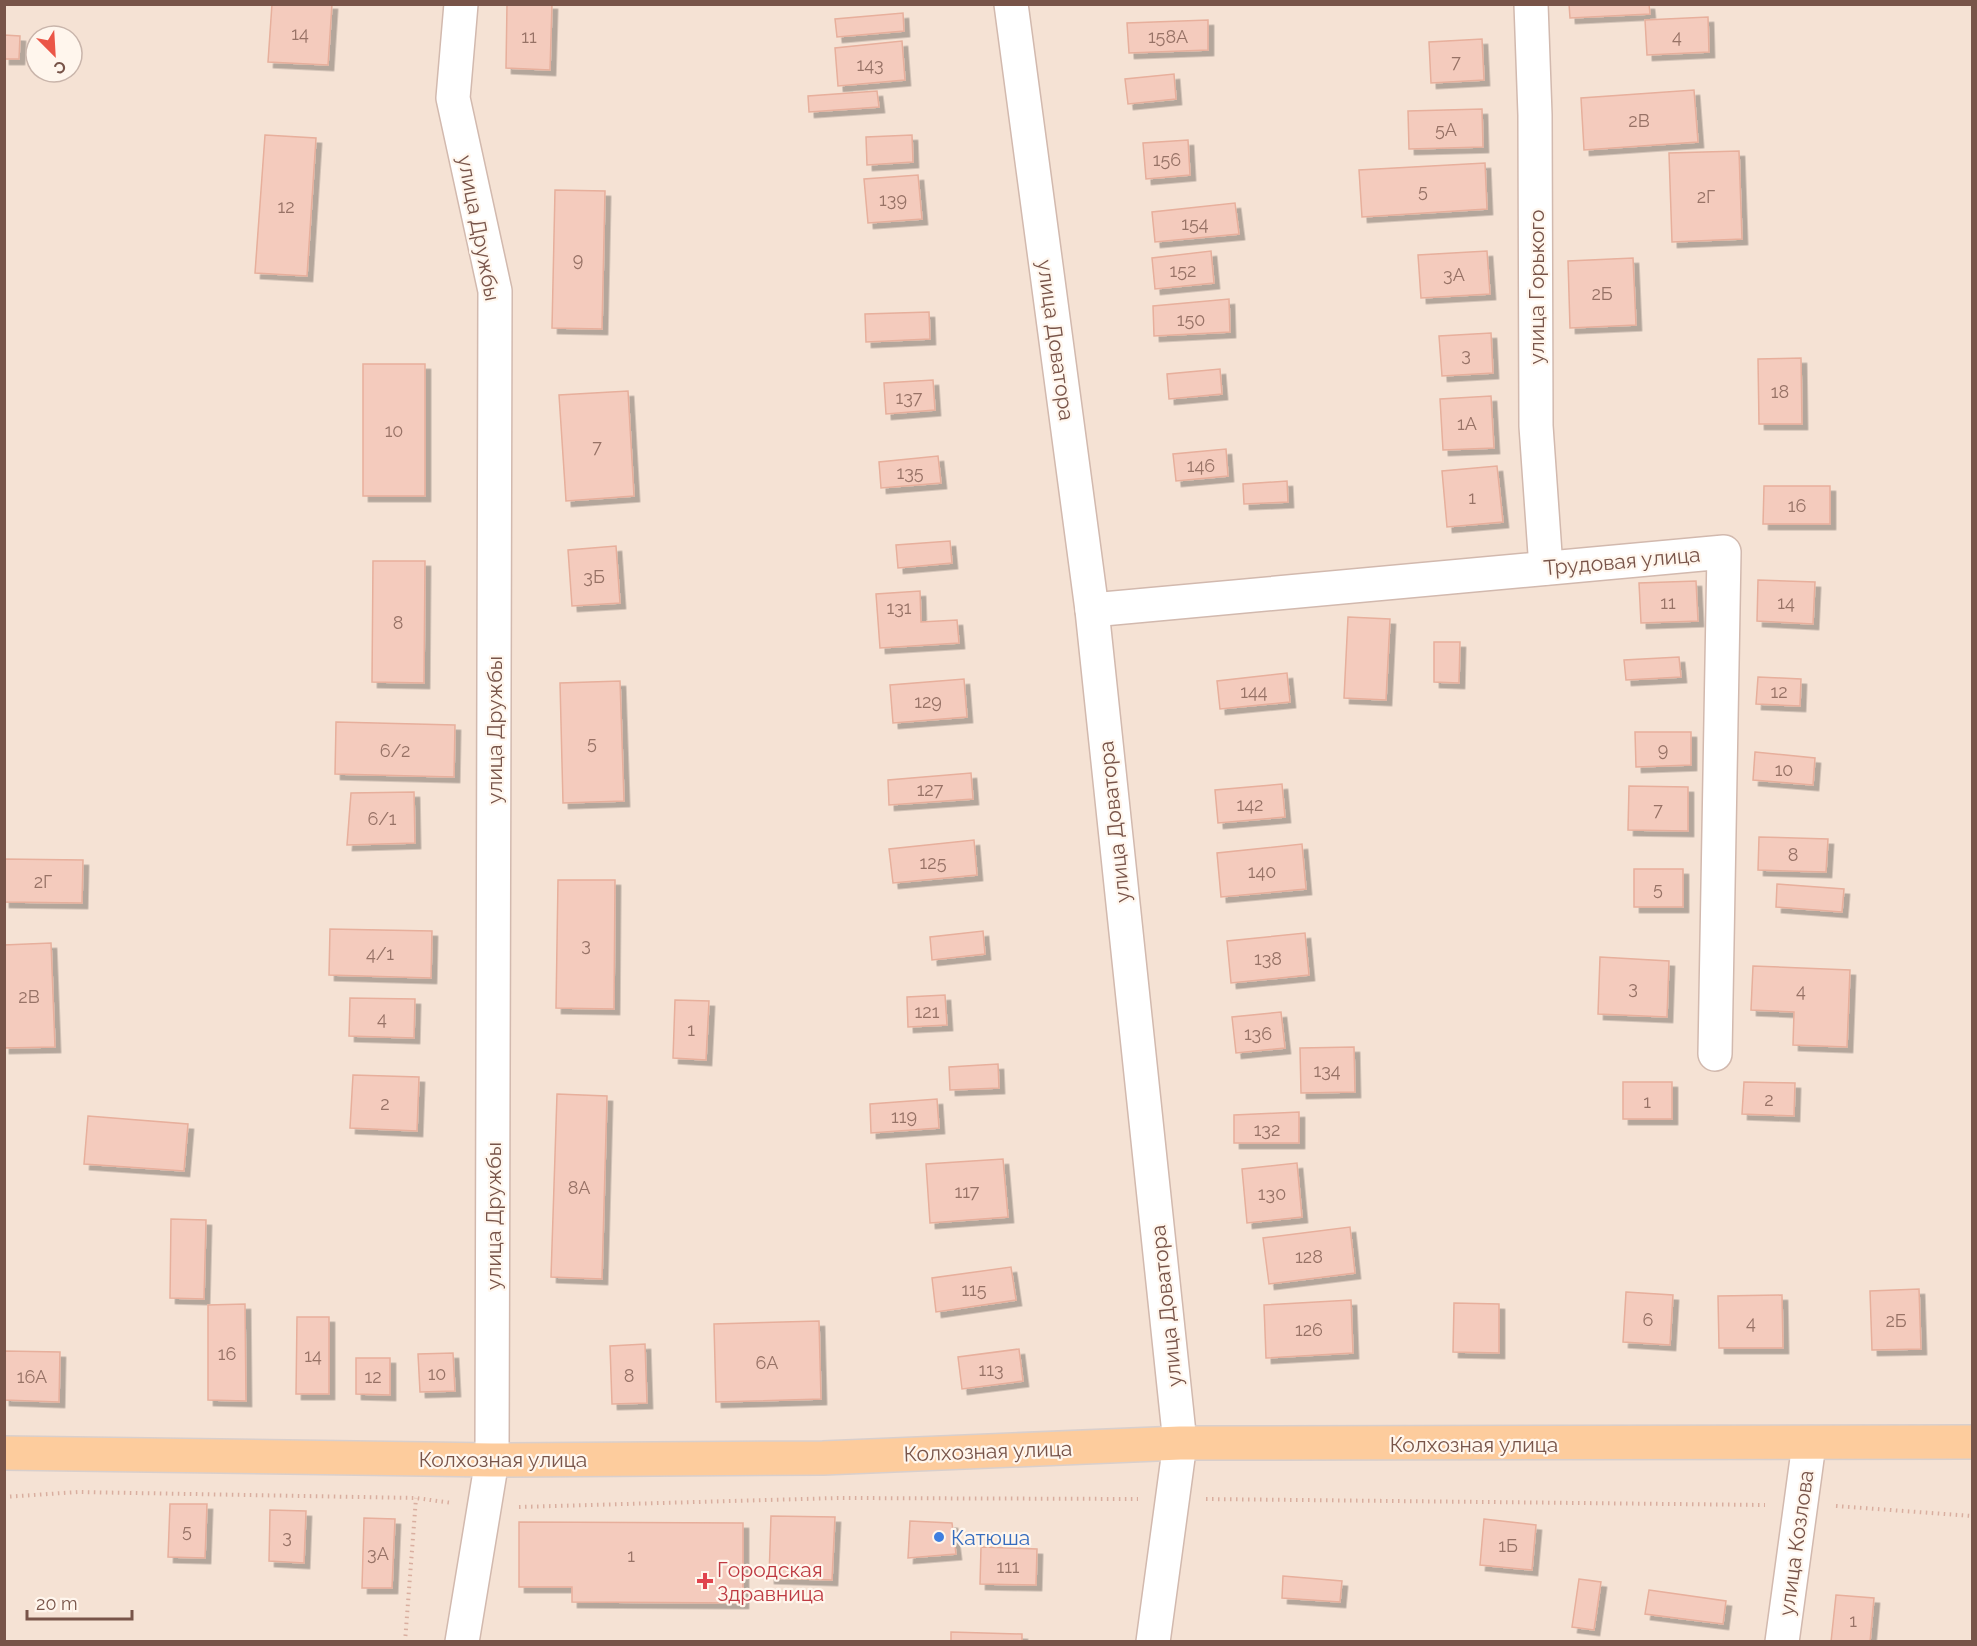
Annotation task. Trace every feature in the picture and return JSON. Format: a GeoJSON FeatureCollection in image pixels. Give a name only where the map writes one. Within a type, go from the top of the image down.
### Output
{"type":"FeatureCollection","features":[{"type":"Feature","properties":{"kind":"main road","name":"Колхозная улица"},"geometry":{"type":"LineString","coordinates":[[4,1453],[492,1460],[823,1458],[1180,1443],[1972,1442]]}},
{"type":"Feature","properties":{"kind":"street","name":"улица Дружбы"},"geometry":{"type":"LineString","coordinates":[[461,4],[453,98],[495,291],[492,1460],[462,1641]]}},
{"type":"Feature","properties":{"kind":"street","name":"улица Доватора"},"geometry":{"type":"LineString","coordinates":[[1011,4],[1092,610],[1180,1443],[1153,1641]]}},
{"type":"Feature","properties":{"kind":"street","name":"улица Горького"},"geometry":{"type":"LineString","coordinates":[[1531,4],[1535,115],[1536,426],[1546,568]]}},
{"type":"Feature","properties":{"kind":"street","name":"Трудовая улица"},"geometry":{"type":"LineString","coordinates":[[1092,610],[1724,552],[1715,1054]]}},
{"type":"Feature","properties":{"kind":"street","name":"улица Козлова"},"geometry":{"type":"LineString","coordinates":[[1782,1641],[1809,1444]]}},
{"type":"Feature","properties":{"kind":"path"},"geometry":{"type":"LineString","coordinates":[[4,1497],[78,1492],[416,1498],[484,1508],[838,1498],[1801,1505],[1972,1516]]}},
{"type":"Feature","properties":{"kind":"path"},"geometry":{"type":"LineString","coordinates":[[405,1641],[416,1498]]}},
{"type":"Feature","properties":{"kind":"shaded area"},"geometry":{"type":"Polygon","coordinates":[[[5,5],[1972,5],[1972,1641],[5,1641],[5,5]]]}},
{"type":"Feature","properties":{"kind":"building"},"geometry":{"type":"Polygon","coordinates":[[[272,4],[332,4],[328,65],[268,62],[272,4]]]}},
{"type":"Feature","properties":{"kind":"building"},"geometry":{"type":"Polygon","coordinates":[[[507,4],[552,4],[550,70],[506,68],[507,4]]]}},
{"type":"Feature","properties":{"kind":"building"},"geometry":{"type":"Polygon","coordinates":[[[1569,4],[1649,4],[1650,14],[1570,18],[1569,4]]]}},
{"type":"Feature","properties":{"kind":"building"},"geometry":{"type":"Polygon","coordinates":[[[903,13],[904,31],[837,37],[835,19],[903,13]]]}},
{"type":"Feature","properties":{"kind":"building"},"geometry":{"type":"Polygon","coordinates":[[[1708,17],[1709,52],[1647,55],[1645,20],[1708,17]]]}},
{"type":"Feature","properties":{"kind":"building"},"geometry":{"type":"Polygon","coordinates":[[[1208,20],[1208,50],[1129,53],[1127,23],[1208,20]]]}},
{"type":"Feature","properties":{"kind":"building"},"geometry":{"type":"Polygon","coordinates":[[[4,35],[20,36],[19,59],[4,59],[4,35]]]}},
{"type":"Feature","properties":{"kind":"building"},"geometry":{"type":"Polygon","coordinates":[[[1482,39],[1484,80],[1431,83],[1429,42],[1482,39]]]}},
{"type":"Feature","properties":{"kind":"building"},"geometry":{"type":"Polygon","coordinates":[[[902,41],[905,80],[838,86],[835,48],[902,41]]]}},
{"type":"Feature","properties":{"kind":"building"},"geometry":{"type":"Polygon","coordinates":[[[1174,74],[1176,99],[1128,104],[1125,79],[1174,74]]]}},
{"type":"Feature","properties":{"kind":"building"},"geometry":{"type":"Polygon","coordinates":[[[1694,90],[1698,142],[1584,150],[1581,98],[1694,90]]]}},
{"type":"Feature","properties":{"kind":"building"},"geometry":{"type":"Polygon","coordinates":[[[877,91],[879,107],[809,112],[808,96],[877,91]]]}},
{"type":"Feature","properties":{"kind":"building"},"geometry":{"type":"Polygon","coordinates":[[[1482,109],[1483,147],[1409,149],[1408,111],[1482,109]]]}},
{"type":"Feature","properties":{"kind":"building"},"geometry":{"type":"Polygon","coordinates":[[[265,135],[316,138],[307,276],[255,273],[265,135]]]}},
{"type":"Feature","properties":{"kind":"building"},"geometry":{"type":"Polygon","coordinates":[[[912,135],[913,162],[867,165],[866,137],[912,135]]]}},
{"type":"Feature","properties":{"kind":"building"},"geometry":{"type":"Polygon","coordinates":[[[1188,140],[1190,175],[1146,179],[1143,143],[1188,140]]]}},
{"type":"Feature","properties":{"kind":"building"},"geometry":{"type":"Polygon","coordinates":[[[1739,151],[1742,239],[1672,242],[1669,153],[1739,151]]]}},
{"type":"Feature","properties":{"kind":"building"},"geometry":{"type":"Polygon","coordinates":[[[1485,163],[1487,209],[1362,217],[1359,170],[1485,163]]]}},
{"type":"Feature","properties":{"kind":"building"},"geometry":{"type":"Polygon","coordinates":[[[918,175],[922,219],[868,223],[864,179],[918,175]]]}},
{"type":"Feature","properties":{"kind":"building"},"geometry":{"type":"Polygon","coordinates":[[[555,190],[605,191],[602,329],[552,328],[555,190]]]}},
{"type":"Feature","properties":{"kind":"building"},"geometry":{"type":"Polygon","coordinates":[[[1235,203],[1239,234],[1155,242],[1152,212],[1235,203]]]}},
{"type":"Feature","properties":{"kind":"building"},"geometry":{"type":"Polygon","coordinates":[[[1211,251],[1214,283],[1155,289],[1152,258],[1211,251]]]}},
{"type":"Feature","properties":{"kind":"building"},"geometry":{"type":"Polygon","coordinates":[[[1487,251],[1490,294],[1421,298],[1418,255],[1487,251]]]}},
{"type":"Feature","properties":{"kind":"building"},"geometry":{"type":"Polygon","coordinates":[[[1633,258],[1636,325],[1570,328],[1568,261],[1633,258]]]}},
{"type":"Feature","properties":{"kind":"building"},"geometry":{"type":"Polygon","coordinates":[[[1229,299],[1230,332],[1154,336],[1153,306],[1229,299]]]}},
{"type":"Feature","properties":{"kind":"building"},"geometry":{"type":"Polygon","coordinates":[[[929,312],[930,339],[866,342],[865,314],[929,312]]]}},
{"type":"Feature","properties":{"kind":"building"},"geometry":{"type":"Polygon","coordinates":[[[1491,333],[1493,373],[1442,376],[1439,336],[1491,333]]]}},
{"type":"Feature","properties":{"kind":"building"},"geometry":{"type":"Polygon","coordinates":[[[1801,358],[1802,424],[1759,424],[1758,359],[1801,358]]]}},
{"type":"Feature","properties":{"kind":"building"},"geometry":{"type":"Polygon","coordinates":[[[363,364],[425,364],[425,496],[363,496],[363,364]]]}},
{"type":"Feature","properties":{"kind":"building"},"geometry":{"type":"Polygon","coordinates":[[[1220,369],[1222,394],[1169,399],[1167,374],[1220,369]]]}},
{"type":"Feature","properties":{"kind":"building"},"geometry":{"type":"Polygon","coordinates":[[[933,380],[935,410],[886,414],[884,383],[933,380]]]}},
{"type":"Feature","properties":{"kind":"building"},"geometry":{"type":"Polygon","coordinates":[[[628,391],[634,496],[566,501],[559,395],[628,391]]]}},
{"type":"Feature","properties":{"kind":"building"},"geometry":{"type":"Polygon","coordinates":[[[1491,396],[1494,448],[1443,450],[1440,399],[1491,396]]]}},
{"type":"Feature","properties":{"kind":"building"},"geometry":{"type":"Polygon","coordinates":[[[1226,449],[1228,476],[1176,481],[1173,454],[1226,449]]]}},
{"type":"Feature","properties":{"kind":"building"},"geometry":{"type":"Polygon","coordinates":[[[938,456],[941,483],[881,488],[879,462],[938,456]]]}},
{"type":"Feature","properties":{"kind":"building"},"geometry":{"type":"Polygon","coordinates":[[[1497,466],[1503,522],[1447,527],[1442,471],[1497,466]]]}},
{"type":"Feature","properties":{"kind":"building"},"geometry":{"type":"Polygon","coordinates":[[[1287,481],[1288,502],[1244,504],[1243,484],[1287,481]]]}},
{"type":"Feature","properties":{"kind":"building"},"geometry":{"type":"Polygon","coordinates":[[[1764,486],[1830,486],[1830,524],[1763,524],[1764,486]]]}},
{"type":"Feature","properties":{"kind":"building"},"geometry":{"type":"Polygon","coordinates":[[[950,541],[952,563],[898,568],[896,545],[950,541]]]}},
{"type":"Feature","properties":{"kind":"building"},"geometry":{"type":"Polygon","coordinates":[[[616,546],[620,603],[572,606],[568,550],[616,546]]]}},
{"type":"Feature","properties":{"kind":"building"},"geometry":{"type":"Polygon","coordinates":[[[373,561],[425,561],[424,683],[372,682],[373,561]]]}},
{"type":"Feature","properties":{"kind":"building"},"geometry":{"type":"Polygon","coordinates":[[[1758,580],[1815,582],[1813,624],[1757,621],[1758,580]]]}},
{"type":"Feature","properties":{"kind":"building"},"geometry":{"type":"Polygon","coordinates":[[[1696,581],[1698,621],[1641,623],[1639,583],[1696,581]]]}},
{"type":"Feature","properties":{"kind":"building"},"geometry":{"type":"Polygon","coordinates":[[[920,591],[921,622],[957,620],[959,643],[880,648],[876,594],[920,591]]]}},
{"type":"Feature","properties":{"kind":"building"},"geometry":{"type":"Polygon","coordinates":[[[1348,617],[1390,619],[1386,700],[1344,698],[1348,617]]]}},
{"type":"Feature","properties":{"kind":"building"},"geometry":{"type":"Polygon","coordinates":[[[1434,642],[1460,642],[1459,683],[1434,682],[1434,642]]]}},
{"type":"Feature","properties":{"kind":"building"},"geometry":{"type":"Polygon","coordinates":[[[1679,657],[1681,677],[1626,680],[1624,660],[1679,657]]]}},
{"type":"Feature","properties":{"kind":"building"},"geometry":{"type":"Polygon","coordinates":[[[1287,673],[1290,702],[1220,709],[1217,681],[1287,673]]]}},
{"type":"Feature","properties":{"kind":"building"},"geometry":{"type":"Polygon","coordinates":[[[1758,677],[1801,679],[1800,706],[1756,704],[1758,677]]]}},
{"type":"Feature","properties":{"kind":"building"},"geometry":{"type":"Polygon","coordinates":[[[964,679],[967,717],[893,723],[890,685],[964,679]]]}},
{"type":"Feature","properties":{"kind":"building"},"geometry":{"type":"Polygon","coordinates":[[[620,681],[624,801],[563,803],[560,683],[620,681]]]}},
{"type":"Feature","properties":{"kind":"building"},"geometry":{"type":"Polygon","coordinates":[[[336,722],[455,725],[454,777],[335,774],[336,722]]]}},
{"type":"Feature","properties":{"kind":"building"},"geometry":{"type":"Polygon","coordinates":[[[1635,732],[1691,732],[1691,765],[1636,767],[1635,732]]]}},
{"type":"Feature","properties":{"kind":"building"},"geometry":{"type":"Polygon","coordinates":[[[1755,752],[1815,758],[1813,785],[1753,780],[1755,752]]]}},
{"type":"Feature","properties":{"kind":"building"},"geometry":{"type":"Polygon","coordinates":[[[971,773],[973,799],[889,805],[888,780],[971,773]]]}},
{"type":"Feature","properties":{"kind":"building"},"geometry":{"type":"Polygon","coordinates":[[[1282,784],[1285,817],[1218,823],[1215,790],[1282,784]]]}},
{"type":"Feature","properties":{"kind":"building"},"geometry":{"type":"Polygon","coordinates":[[[1629,786],[1688,787],[1688,831],[1628,830],[1629,786]]]}},
{"type":"Feature","properties":{"kind":"building"},"geometry":{"type":"Polygon","coordinates":[[[414,792],[415,843],[347,845],[351,793],[414,792]]]}},
{"type":"Feature","properties":{"kind":"building"},"geometry":{"type":"Polygon","coordinates":[[[1759,837],[1828,839],[1826,872],[1758,870],[1759,837]]]}},
{"type":"Feature","properties":{"kind":"building"},"geometry":{"type":"Polygon","coordinates":[[[974,840],[977,875],[893,883],[889,849],[974,840]]]}},
{"type":"Feature","properties":{"kind":"building"},"geometry":{"type":"Polygon","coordinates":[[[1302,844],[1306,889],[1221,897],[1217,853],[1302,844]]]}},
{"type":"Feature","properties":{"kind":"building"},"geometry":{"type":"Polygon","coordinates":[[[4,859],[83,860],[82,903],[4,902],[4,859]]]}},
{"type":"Feature","properties":{"kind":"building"},"geometry":{"type":"Polygon","coordinates":[[[1634,869],[1683,869],[1683,907],[1634,907],[1634,869]]]}},
{"type":"Feature","properties":{"kind":"building"},"geometry":{"type":"Polygon","coordinates":[[[558,880],[615,880],[614,1009],[556,1008],[558,880]]]}},
{"type":"Feature","properties":{"kind":"building"},"geometry":{"type":"Polygon","coordinates":[[[1777,884],[1844,889],[1842,912],[1776,907],[1777,884]]]}},
{"type":"Feature","properties":{"kind":"building"},"geometry":{"type":"Polygon","coordinates":[[[330,929],[432,931],[431,978],[329,975],[330,929]]]}},
{"type":"Feature","properties":{"kind":"building"},"geometry":{"type":"Polygon","coordinates":[[[983,931],[985,954],[932,960],[930,937],[983,931]]]}},
{"type":"Feature","properties":{"kind":"building"},"geometry":{"type":"Polygon","coordinates":[[[1305,933],[1309,975],[1231,983],[1227,941],[1305,933]]]}},
{"type":"Feature","properties":{"kind":"building"},"geometry":{"type":"Polygon","coordinates":[[[51,943],[55,1047],[4,1048],[4,945],[51,943]]]}},
{"type":"Feature","properties":{"kind":"building"},"geometry":{"type":"Polygon","coordinates":[[[1600,957],[1669,961],[1667,1017],[1598,1014],[1600,957]]]}},
{"type":"Feature","properties":{"kind":"building"},"geometry":{"type":"Polygon","coordinates":[[[1753,966],[1850,970],[1847,1047],[1793,1045],[1794,1012],[1751,1010],[1753,966]]]}},
{"type":"Feature","properties":{"kind":"building"},"geometry":{"type":"Polygon","coordinates":[[[945,995],[947,1025],[908,1027],[907,997],[945,995]]]}},
{"type":"Feature","properties":{"kind":"building"},"geometry":{"type":"Polygon","coordinates":[[[350,998],[415,999],[414,1038],[349,1036],[350,998]]]}},
{"type":"Feature","properties":{"kind":"building"},"geometry":{"type":"Polygon","coordinates":[[[675,1000],[709,1001],[706,1060],[673,1058],[675,1000]]]}},
{"type":"Feature","properties":{"kind":"building"},"geometry":{"type":"Polygon","coordinates":[[[1281,1012],[1285,1048],[1236,1053],[1232,1017],[1281,1012]]]}},
{"type":"Feature","properties":{"kind":"building"},"geometry":{"type":"Polygon","coordinates":[[[1354,1047],[1355,1092],[1301,1093],[1300,1048],[1354,1047]]]}},
{"type":"Feature","properties":{"kind":"building"},"geometry":{"type":"Polygon","coordinates":[[[998,1064],[999,1088],[950,1090],[949,1067],[998,1064]]]}},
{"type":"Feature","properties":{"kind":"building"},"geometry":{"type":"Polygon","coordinates":[[[353,1075],[419,1077],[417,1131],[350,1128],[353,1075]]]}},
{"type":"Feature","properties":{"kind":"building"},"geometry":{"type":"Polygon","coordinates":[[[1623,1082],[1672,1082],[1672,1119],[1623,1119],[1623,1082]]]}},
{"type":"Feature","properties":{"kind":"building"},"geometry":{"type":"Polygon","coordinates":[[[1744,1082],[1795,1083],[1794,1116],[1742,1114],[1744,1082]]]}},
{"type":"Feature","properties":{"kind":"building"},"geometry":{"type":"Polygon","coordinates":[[[557,1094],[607,1096],[602,1279],[551,1277],[557,1094]]]}},
{"type":"Feature","properties":{"kind":"building"},"geometry":{"type":"Polygon","coordinates":[[[937,1099],[939,1128],[871,1133],[870,1104],[937,1099]]]}},
{"type":"Feature","properties":{"kind":"building"},"geometry":{"type":"Polygon","coordinates":[[[1299,1112],[1299,1143],[1234,1143],[1234,1115],[1299,1112]]]}},
{"type":"Feature","properties":{"kind":"building"},"geometry":{"type":"Polygon","coordinates":[[[88,1116],[188,1124],[184,1171],[84,1164],[88,1116]]]}},
{"type":"Feature","properties":{"kind":"building"},"geometry":{"type":"Polygon","coordinates":[[[1003,1159],[1008,1217],[930,1223],[926,1164],[1003,1159]]]}},
{"type":"Feature","properties":{"kind":"building"},"geometry":{"type":"Polygon","coordinates":[[[1297,1163],[1302,1217],[1247,1223],[1242,1169],[1297,1163]]]}},
{"type":"Feature","properties":{"kind":"building"},"geometry":{"type":"Polygon","coordinates":[[[171,1219],[206,1220],[204,1299],[170,1298],[171,1219]]]}},
{"type":"Feature","properties":{"kind":"building"},"geometry":{"type":"Polygon","coordinates":[[[1350,1227],[1355,1273],[1269,1284],[1263,1238],[1350,1227]]]}},
{"type":"Feature","properties":{"kind":"building"},"geometry":{"type":"Polygon","coordinates":[[[1011,1267],[1016,1300],[936,1312],[932,1278],[1011,1267]]]}},
{"type":"Feature","properties":{"kind":"building"},"geometry":{"type":"Polygon","coordinates":[[[1919,1289],[1921,1349],[1872,1350],[1870,1291],[1919,1289]]]}},
{"type":"Feature","properties":{"kind":"building"},"geometry":{"type":"Polygon","coordinates":[[[1626,1292],[1673,1295],[1670,1345],[1623,1342],[1626,1292]]]}},
{"type":"Feature","properties":{"kind":"building"},"geometry":{"type":"Polygon","coordinates":[[[1782,1295],[1783,1348],[1719,1348],[1718,1296],[1782,1295]]]}},
{"type":"Feature","properties":{"kind":"building"},"geometry":{"type":"Polygon","coordinates":[[[1351,1300],[1353,1353],[1266,1358],[1264,1305],[1351,1300]]]}},
{"type":"Feature","properties":{"kind":"building"},"geometry":{"type":"Polygon","coordinates":[[[1454,1303],[1499,1304],[1499,1353],[1453,1352],[1454,1303]]]}},
{"type":"Feature","properties":{"kind":"building"},"geometry":{"type":"Polygon","coordinates":[[[245,1304],[246,1401],[208,1400],[208,1305],[245,1304]]]}},
{"type":"Feature","properties":{"kind":"building"},"geometry":{"type":"Polygon","coordinates":[[[297,1317],[329,1317],[329,1394],[296,1394],[297,1317]]]}},
{"type":"Feature","properties":{"kind":"building"},"geometry":{"type":"Polygon","coordinates":[[[819,1321],[821,1399],[716,1402],[714,1324],[819,1321]]]}},
{"type":"Feature","properties":{"kind":"building"},"geometry":{"type":"Polygon","coordinates":[[[645,1344],[647,1403],[612,1404],[610,1346],[645,1344]]]}},
{"type":"Feature","properties":{"kind":"building"},"geometry":{"type":"Polygon","coordinates":[[[1019,1349],[1023,1381],[962,1389],[958,1357],[1019,1349]]]}},
{"type":"Feature","properties":{"kind":"building"},"geometry":{"type":"Polygon","coordinates":[[[4,1351],[60,1352],[59,1402],[4,1400],[4,1351]]]}},
{"type":"Feature","properties":{"kind":"building"},"geometry":{"type":"Polygon","coordinates":[[[453,1353],[455,1391],[420,1392],[418,1354],[453,1353]]]}},
{"type":"Feature","properties":{"kind":"building"},"geometry":{"type":"Polygon","coordinates":[[[356,1358],[390,1358],[390,1395],[356,1394],[356,1358]]]}},
{"type":"Feature","properties":{"kind":"building"},"geometry":{"type":"Polygon","coordinates":[[[170,1504],[207,1504],[205,1558],[168,1557],[170,1504]]]}},
{"type":"Feature","properties":{"kind":"building"},"geometry":{"type":"Polygon","coordinates":[[[270,1510],[306,1511],[304,1563],[269,1561],[270,1510]]]}},
{"type":"Feature","properties":{"kind":"building"},"geometry":{"type":"Polygon","coordinates":[[[771,1516],[835,1517],[832,1580],[769,1578],[771,1516]]]}},
{"type":"Feature","properties":{"kind":"building"},"geometry":{"type":"Polygon","coordinates":[[[364,1518],[395,1519],[392,1588],[362,1588],[364,1518]]]}},
{"type":"Feature","properties":{"kind":"building"},"geometry":{"type":"Polygon","coordinates":[[[1484,1519],[1536,1525],[1532,1570],[1480,1565],[1484,1519]]]}},
{"type":"Feature","properties":{"kind":"building"},"geometry":{"type":"Polygon","coordinates":[[[910,1521],[952,1523],[956,1554],[908,1558],[910,1521]]]}},
{"type":"Feature","properties":{"kind":"building"},"geometry":{"type":"Polygon","coordinates":[[[519,1522],[743,1523],[743,1603],[572,1602],[572,1587],[519,1587],[519,1522]]]}},
{"type":"Feature","properties":{"kind":"building"},"geometry":{"type":"Polygon","coordinates":[[[981,1547],[1037,1549],[1036,1585],[980,1584],[981,1547]]]}},
{"type":"Feature","properties":{"kind":"building"},"geometry":{"type":"Polygon","coordinates":[[[1283,1576],[1342,1581],[1340,1602],[1282,1598],[1283,1576]]]}},
{"type":"Feature","properties":{"kind":"building"},"geometry":{"type":"Polygon","coordinates":[[[1579,1579],[1601,1582],[1594,1630],[1572,1627],[1579,1579]]]}},
{"type":"Feature","properties":{"kind":"building"},"geometry":{"type":"Polygon","coordinates":[[[1649,1590],[1726,1601],[1723,1624],[1645,1614],[1649,1590]]]}},
{"type":"Feature","properties":{"kind":"building"},"geometry":{"type":"Polygon","coordinates":[[[1836,1595],[1874,1598],[1870,1642],[1831,1642],[1836,1595]]]}},
{"type":"Feature","properties":{"kind":"building"},"geometry":{"type":"Polygon","coordinates":[[[951,1632],[1022,1634],[1022,1642],[951,1642],[951,1632]]]}},
{"type":"Feature","properties":{"kind":"place","name":"Катюша"},"geometry":{"type":"Point","coordinates":[939,1537]}},
{"type":"Feature","properties":{"kind":"place","name":"Городская Здравница"},"geometry":{"type":"Point","coordinates":[705,1581]}}]}
